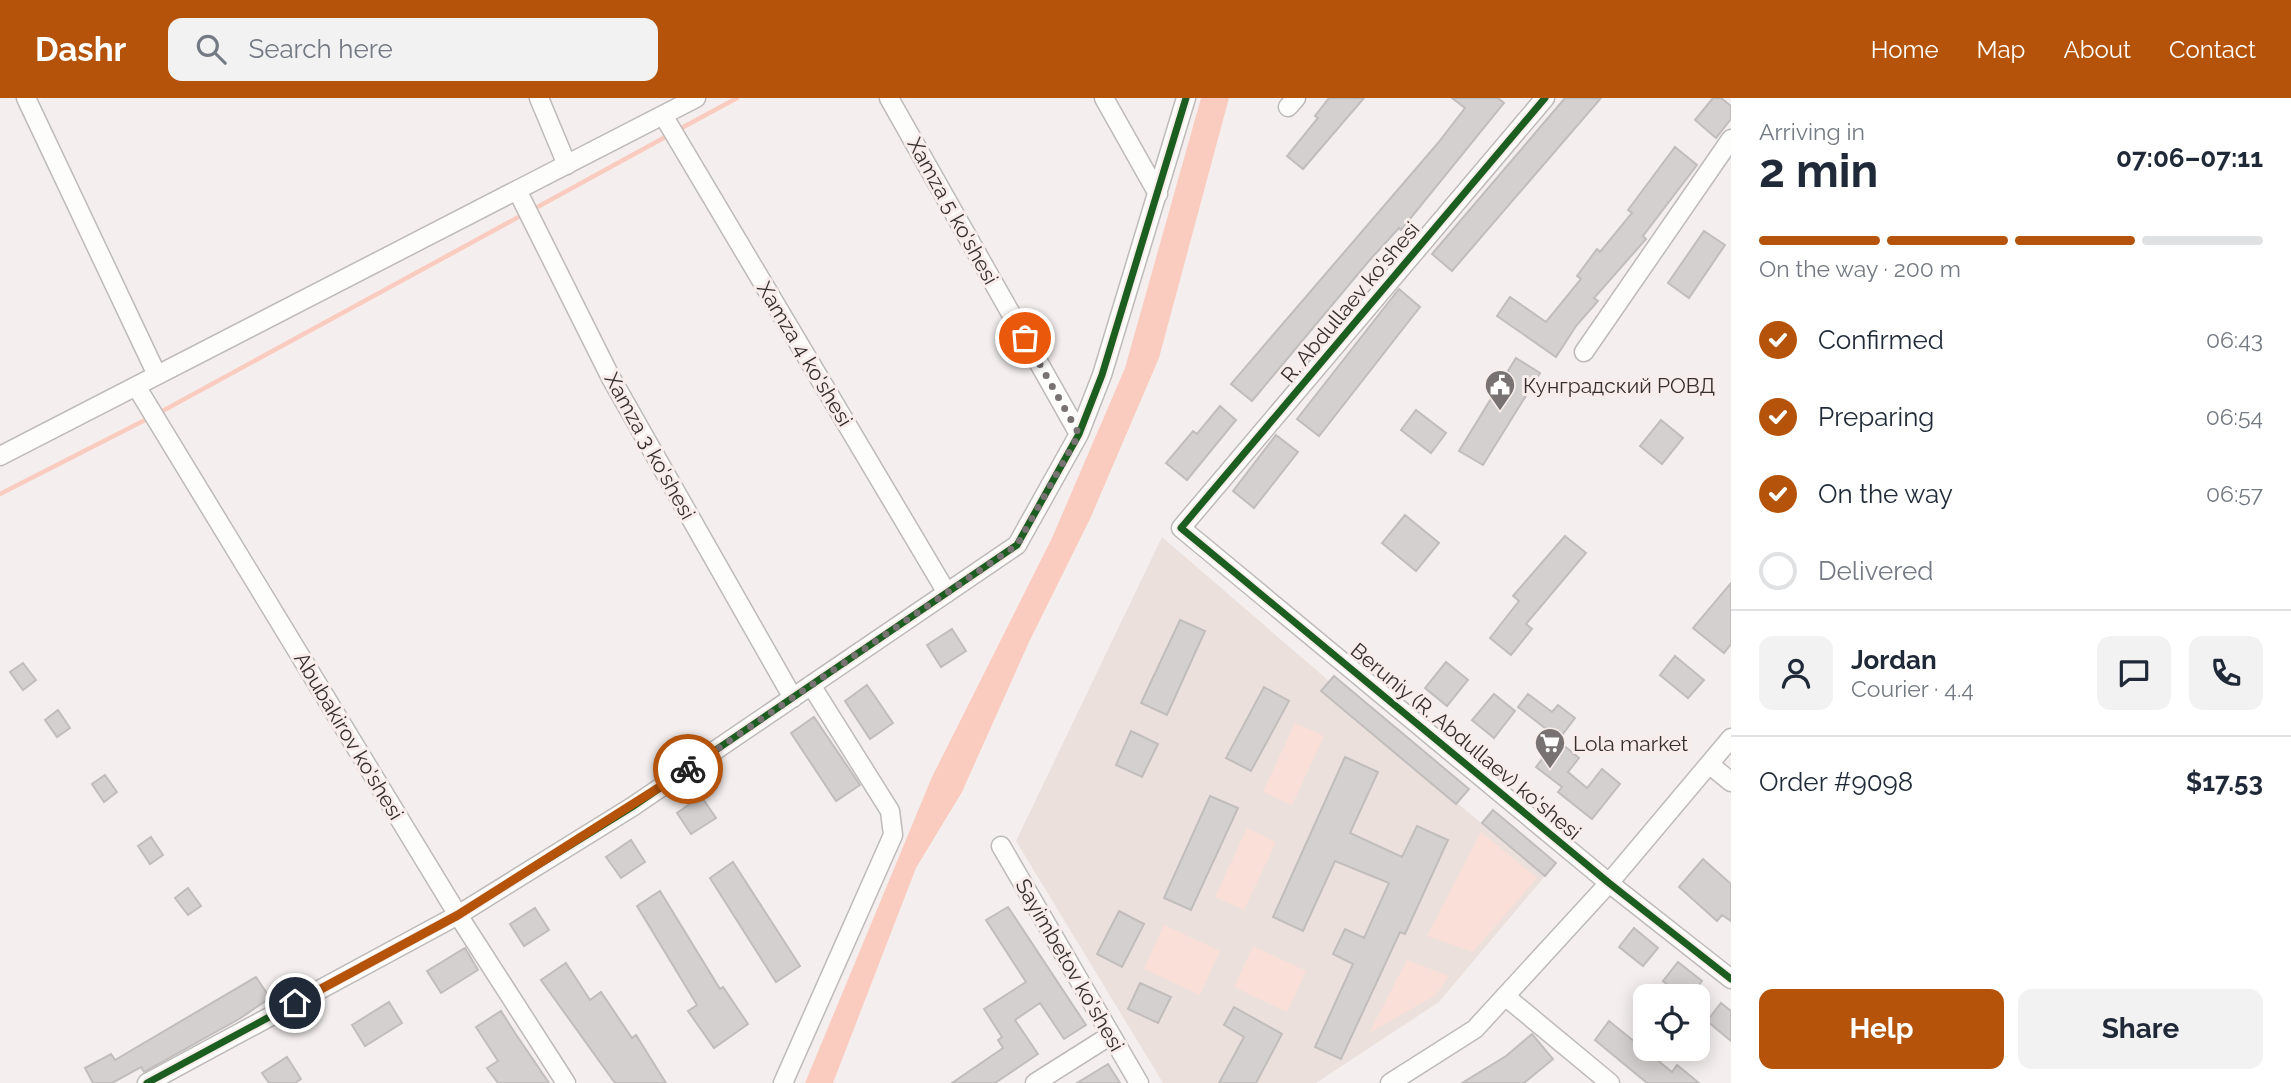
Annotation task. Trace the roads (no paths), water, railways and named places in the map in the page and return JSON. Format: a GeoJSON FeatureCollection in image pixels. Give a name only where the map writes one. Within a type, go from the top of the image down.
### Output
{"type":"FeatureCollection","features":[{"type":"Feature","properties":{"kind":"street"},"geometry":{"type":"LineString","coordinates":[[26,98],[157,375]]}},
{"type":"Feature","properties":{"kind":"street"},"geometry":{"type":"LineString","coordinates":[[539,98],[566,165]]}},
{"type":"Feature","properties":{"kind":"street"},"geometry":{"type":"LineString","coordinates":[[0,456],[696,98]]}},
{"type":"Feature","properties":{"kind":"street","name":"Xamza 5 ko'shesi"},"geometry":{"type":"LineString","coordinates":[[889,98],[1079,434]]}},
{"type":"Feature","properties":{"kind":"street"},"geometry":{"type":"LineString","coordinates":[[1104,98],[1158,194]]}},
{"type":"Feature","properties":{"kind":"street"},"geometry":{"type":"LineString","coordinates":[[146,1083],[458,915],[632,807],[1017,545],[1079,434],[1102,375],[1186,98]]}},
{"type":"Feature","properties":{"kind":"street","name":"R. Abdullaev ko'shesi"},"geometry":{"type":"LineString","coordinates":[[1181,528],[1545,98]]}},
{"type":"Feature","properties":{"kind":"street","name":"Xamza 4 ko'shesi"},"geometry":{"type":"LineString","coordinates":[[663,115],[947,593]]}},
{"type":"Feature","properties":{"kind":"street"},"geometry":{"type":"LineString","coordinates":[[1584,352],[1731,139]]}},
{"type":"Feature","properties":{"kind":"street","name":"Xamza 3 ko'shesi"},"geometry":{"type":"LineString","coordinates":[[517,190],[611,378],[793,698]]}},
{"type":"Feature","properties":{"kind":"street","name":"Abubakirov ko'shesi"},"geometry":{"type":"LineString","coordinates":[[136,386],[458,915],[566,1083]]}},
{"type":"Feature","properties":{"kind":"street","name":"Beruniy (R. Abdullaev) ko'shesi"},"geometry":{"type":"LineString","coordinates":[[1181,528],[1609,883],[1731,979]]}},
{"type":"Feature","properties":{"kind":"street"},"geometry":{"type":"LineString","coordinates":[[783,1083],[892,835],[890,811],[811,685]]}},
{"type":"Feature","properties":{"kind":"street"},"geometry":{"type":"LineString","coordinates":[[1390,1083],[1475,1030],[1609,883],[1731,738]]}},
{"type":"Feature","properties":{"kind":"street"},"geometry":{"type":"LineString","coordinates":[[1709,764],[1731,782]]}},
{"type":"Feature","properties":{"kind":"street","name":"Sayimbetov ko'shesi"},"geometry":{"type":"LineString","coordinates":[[1001,846],[1139,1083]]}},
{"type":"Feature","properties":{"kind":"street"},"geometry":{"type":"LineString","coordinates":[[1505,996],[1610,1083]]}},
{"type":"Feature","properties":{"kind":"street"},"geometry":{"type":"LineString","coordinates":[[1035,1083],[1111,1035]]}},
{"type":"Feature","properties":{"kind":"waterway"},"geometry":{"type":"LineString","coordinates":[[676,131],[737,98]]}},
{"type":"Feature","properties":{"kind":"waterway"},"geometry":{"type":"LineString","coordinates":[[532,210],[669,135]]}},
{"type":"Feature","properties":{"kind":"waterway"},"geometry":{"type":"LineString","coordinates":[[157,414],[524,214]]}},
{"type":"Feature","properties":{"kind":"waterway"},"geometry":{"type":"LineString","coordinates":[[0,494],[149,418]]}},
{"type":"Feature","properties":{"kind":"place","name":"Кунградский РОВД"},"geometry":{"type":"Point","coordinates":[1500,412]}},
{"type":"Feature","properties":{"kind":"place","name":"Lola market"},"geometry":{"type":"Point","coordinates":[1550,770]}}]}
